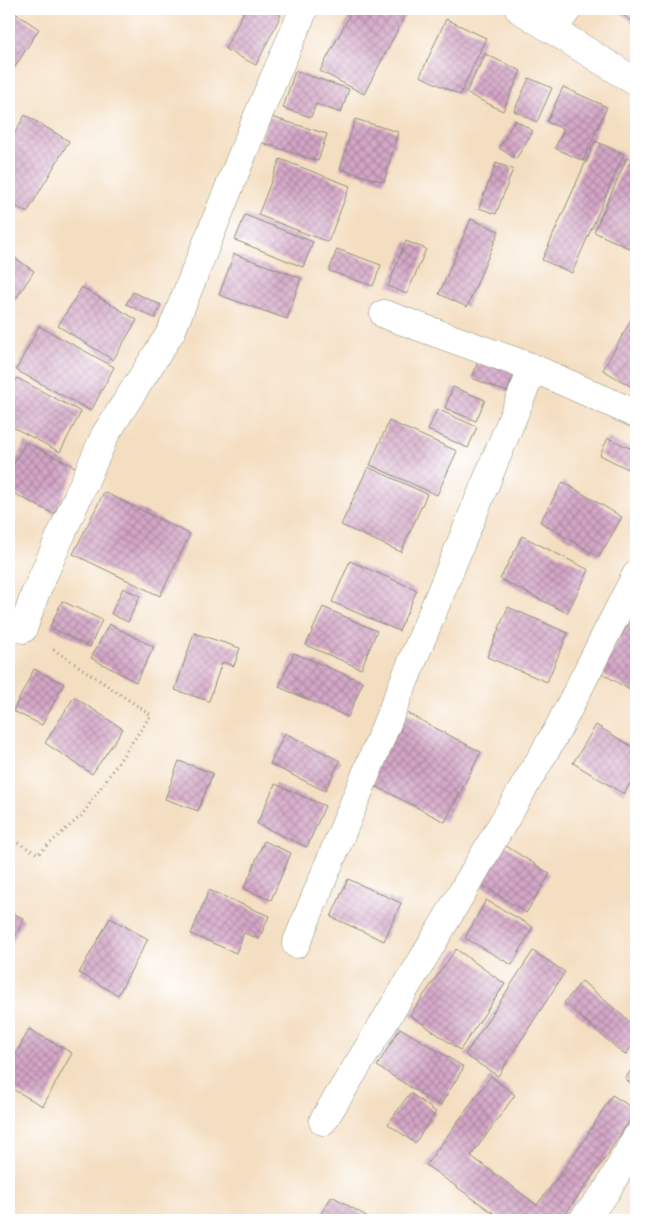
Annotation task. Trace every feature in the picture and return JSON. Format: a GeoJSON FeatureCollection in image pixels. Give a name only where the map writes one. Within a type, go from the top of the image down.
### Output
{"type":"FeatureCollection","features":[{"type":"Feature","properties":{"kind":"street"},"geometry":{"type":"LineString","coordinates":[[22,629],[35,594],[105,435],[171,332],[259,114],[304,9]]}},
{"type":"Feature","properties":{"kind":"street"},"geometry":{"type":"LineString","coordinates":[[519,9],[560,19],[636,82]]}},
{"type":"Feature","properties":{"kind":"street"},"geometry":{"type":"LineString","coordinates":[[384,314],[533,368],[636,414]]}},
{"type":"Feature","properties":{"kind":"street"},"geometry":{"type":"LineString","coordinates":[[296,944],[533,368]]}},
{"type":"Feature","properties":{"kind":"street"},"geometry":{"type":"LineString","coordinates":[[322,1121],[420,964],[558,728],[636,574]]}},
{"type":"Feature","properties":{"kind":"street"},"geometry":{"type":"LineString","coordinates":[[584,1220],[606,1192],[636,1138]]}},
{"type":"Feature","properties":{"kind":"path"},"geometry":{"type":"LineString","coordinates":[[9,838],[38,854],[82,815],[151,714],[22,629]]}},
{"type":"Feature","properties":{"kind":"building"},"geometry":{"type":"Polygon","coordinates":[[[9,9],[39,29],[9,76],[9,9]]]}},
{"type":"Feature","properties":{"kind":"building"},"geometry":{"type":"Polygon","coordinates":[[[245,9],[267,9],[281,15],[256,65],[225,49],[245,9]]]}},
{"type":"Feature","properties":{"kind":"building"},"geometry":{"type":"Polygon","coordinates":[[[353,9],[408,10],[364,94],[320,71],[353,9]]]}},
{"type":"Feature","properties":{"kind":"building"},"geometry":{"type":"Polygon","coordinates":[[[619,9],[636,9],[636,25],[618,11],[619,9]]]}},
{"type":"Feature","properties":{"kind":"building"},"geometry":{"type":"Polygon","coordinates":[[[446,19],[486,38],[460,95],[420,76],[446,19]]]}},
{"type":"Feature","properties":{"kind":"building"},"geometry":{"type":"Polygon","coordinates":[[[485,54],[521,71],[503,111],[466,93],[485,54]]]}},
{"type":"Feature","properties":{"kind":"building"},"geometry":{"type":"Polygon","coordinates":[[[295,71],[349,89],[341,113],[316,104],[311,117],[283,108],[295,71]]]}},
{"type":"Feature","properties":{"kind":"building"},"geometry":{"type":"Polygon","coordinates":[[[529,78],[552,88],[537,122],[514,111],[529,78]]]}},
{"type":"Feature","properties":{"kind":"building"},"geometry":{"type":"Polygon","coordinates":[[[563,87],[607,107],[583,161],[555,148],[564,129],[547,122],[563,87]]]}},
{"type":"Feature","properties":{"kind":"building"},"geometry":{"type":"Polygon","coordinates":[[[25,115],[69,141],[27,213],[9,202],[9,143],[25,115]]]}},
{"type":"Feature","properties":{"kind":"building"},"geometry":{"type":"Polygon","coordinates":[[[268,116],[327,134],[318,161],[260,142],[268,116]]]}},
{"type":"Feature","properties":{"kind":"building"},"geometry":{"type":"Polygon","coordinates":[[[355,119],[398,132],[384,182],[340,169],[355,119]]]}},
{"type":"Feature","properties":{"kind":"building"},"geometry":{"type":"Polygon","coordinates":[[[515,120],[533,131],[516,159],[499,148],[515,120]]]}},
{"type":"Feature","properties":{"kind":"building"},"geometry":{"type":"Polygon","coordinates":[[[595,141],[624,154],[572,273],[542,260],[595,141]]]}},
{"type":"Feature","properties":{"kind":"building"},"geometry":{"type":"Polygon","coordinates":[[[627,158],[636,162],[636,244],[633,250],[594,232],[627,158]]]}},
{"type":"Feature","properties":{"kind":"building"},"geometry":{"type":"Polygon","coordinates":[[[280,159],[350,186],[328,242],[258,215],[280,159]]]}},
{"type":"Feature","properties":{"kind":"building"},"geometry":{"type":"Polygon","coordinates":[[[496,163],[513,169],[496,214],[479,208],[496,163]]]}},
{"type":"Feature","properties":{"kind":"building"},"geometry":{"type":"Polygon","coordinates":[[[245,215],[313,242],[303,267],[235,240],[245,215]]]}},
{"type":"Feature","properties":{"kind":"building"},"geometry":{"type":"Polygon","coordinates":[[[471,219],[499,231],[467,307],[439,294],[471,219]]]}},
{"type":"Feature","properties":{"kind":"building"},"geometry":{"type":"Polygon","coordinates":[[[406,241],[426,249],[407,294],[388,286],[406,241]]]}},
{"type":"Feature","properties":{"kind":"building"},"geometry":{"type":"Polygon","coordinates":[[[337,249],[381,265],[373,286],[329,271],[337,249]]]}},
{"type":"Feature","properties":{"kind":"building"},"geometry":{"type":"Polygon","coordinates":[[[9,254],[34,271],[12,305],[9,303],[9,254]]]}},
{"type":"Feature","properties":{"kind":"building"},"geometry":{"type":"Polygon","coordinates":[[[234,254],[301,278],[287,319],[219,295],[234,254]]]}},
{"type":"Feature","properties":{"kind":"building"},"geometry":{"type":"Polygon","coordinates":[[[82,287],[137,320],[113,360],[58,326],[82,287]]]}},
{"type":"Feature","properties":{"kind":"building"},"geometry":{"type":"Polygon","coordinates":[[[133,292],[161,305],[155,318],[126,304],[133,292]]]}},
{"type":"Feature","properties":{"kind":"building"},"geometry":{"type":"Polygon","coordinates":[[[631,320],[636,324],[636,380],[632,387],[603,370],[631,320]]]}},
{"type":"Feature","properties":{"kind":"building"},"geometry":{"type":"Polygon","coordinates":[[[39,326],[114,367],[91,411],[16,370],[39,326]]]}},
{"type":"Feature","properties":{"kind":"building"},"geometry":{"type":"Polygon","coordinates":[[[480,356],[515,370],[507,392],[472,378],[480,356]]]}},
{"type":"Feature","properties":{"kind":"building"},"geometry":{"type":"Polygon","coordinates":[[[17,378],[81,412],[60,452],[9,425],[9,393],[17,378]]]}},
{"type":"Feature","properties":{"kind":"building"},"geometry":{"type":"Polygon","coordinates":[[[453,387],[485,400],[476,421],[445,408],[453,387]]]}},
{"type":"Feature","properties":{"kind":"building"},"geometry":{"type":"Polygon","coordinates":[[[437,409],[477,427],[468,448],[428,430],[437,409]]]}},
{"type":"Feature","properties":{"kind":"building"},"geometry":{"type":"Polygon","coordinates":[[[389,421],[457,451],[437,495],[370,465],[389,421]]]}},
{"type":"Feature","properties":{"kind":"building"},"geometry":{"type":"Polygon","coordinates":[[[608,438],[636,451],[636,473],[600,455],[608,438]]]}},
{"type":"Feature","properties":{"kind":"building"},"geometry":{"type":"Polygon","coordinates":[[[25,442],[77,468],[54,514],[9,491],[9,474],[25,442]]]}},
{"type":"Feature","properties":{"kind":"building"},"geometry":{"type":"Polygon","coordinates":[[[368,467],[427,494],[401,552],[341,525],[368,467]]]}},
{"type":"Feature","properties":{"kind":"building"},"geometry":{"type":"Polygon","coordinates":[[[563,482],[622,517],[599,557],[540,522],[563,482]]]}},
{"type":"Feature","properties":{"kind":"building"},"geometry":{"type":"Polygon","coordinates":[[[104,492],[190,534],[160,596],[73,554],[104,492]]]}},
{"type":"Feature","properties":{"kind":"building"},"geometry":{"type":"Polygon","coordinates":[[[522,536],[589,570],[567,613],[500,579],[522,536]]]}},
{"type":"Feature","properties":{"kind":"building"},"geometry":{"type":"Polygon","coordinates":[[[350,561],[417,590],[399,631],[332,602],[350,561]]]}},
{"type":"Feature","properties":{"kind":"building"},"geometry":{"type":"Polygon","coordinates":[[[123,588],[140,596],[128,622],[111,614],[123,588]]]}},
{"type":"Feature","properties":{"kind":"building"},"geometry":{"type":"Polygon","coordinates":[[[62,601],[102,620],[90,647],[50,627],[62,601]]]}},
{"type":"Feature","properties":{"kind":"building"},"geometry":{"type":"Polygon","coordinates":[[[323,607],[377,631],[361,669],[306,645],[323,607]]]}},
{"type":"Feature","properties":{"kind":"building"},"geometry":{"type":"Polygon","coordinates":[[[508,607],[568,633],[547,682],[487,657],[508,607]]]}},
{"type":"Feature","properties":{"kind":"building"},"geometry":{"type":"Polygon","coordinates":[[[630,622],[636,626],[635,693],[600,672],[630,622]]]}},
{"type":"Feature","properties":{"kind":"building"},"geometry":{"type":"Polygon","coordinates":[[[109,624],[154,647],[136,682],[91,658],[109,624]]]}},
{"type":"Feature","properties":{"kind":"building"},"geometry":{"type":"Polygon","coordinates":[[[194,633],[240,648],[234,666],[222,662],[209,701],[175,690],[194,633]]]}},
{"type":"Feature","properties":{"kind":"building"},"geometry":{"type":"Polygon","coordinates":[[[294,653],[363,682],[348,717],[279,687],[294,653]]]}},
{"type":"Feature","properties":{"kind":"building"},"geometry":{"type":"Polygon","coordinates":[[[34,669],[64,684],[42,725],[13,711],[34,669]]]}},
{"type":"Feature","properties":{"kind":"building"},"geometry":{"type":"Polygon","coordinates":[[[74,697],[123,729],[92,774],[45,743],[74,697]]]}},
{"type":"Feature","properties":{"kind":"building"},"geometry":{"type":"Polygon","coordinates":[[[405,712],[481,752],[445,822],[368,782],[405,712]]]}},
{"type":"Feature","properties":{"kind":"building"},"geometry":{"type":"Polygon","coordinates":[[[596,725],[636,749],[636,773],[624,794],[573,763],[596,725]]]}},
{"type":"Feature","properties":{"kind":"building"},"geometry":{"type":"Polygon","coordinates":[[[285,733],[340,761],[325,791],[270,764],[285,733]]]}},
{"type":"Feature","properties":{"kind":"building"},"geometry":{"type":"Polygon","coordinates":[[[179,761],[213,773],[198,811],[165,799],[179,761]]]}},
{"type":"Feature","properties":{"kind":"building"},"geometry":{"type":"Polygon","coordinates":[[[275,784],[325,806],[307,847],[257,824],[275,784]]]}},
{"type":"Feature","properties":{"kind":"building"},"geometry":{"type":"Polygon","coordinates":[[[264,841],[291,853],[271,900],[244,889],[264,841]]]}},
{"type":"Feature","properties":{"kind":"building"},"geometry":{"type":"Polygon","coordinates":[[[503,844],[550,874],[526,913],[479,883],[503,844]]]}},
{"type":"Feature","properties":{"kind":"building"},"geometry":{"type":"Polygon","coordinates":[[[348,879],[401,903],[384,941],[331,917],[348,879]]]}},
{"type":"Feature","properties":{"kind":"building"},"geometry":{"type":"Polygon","coordinates":[[[209,890],[269,916],[259,939],[244,933],[236,953],[191,934],[209,890]]]}},
{"type":"Feature","properties":{"kind":"building"},"geometry":{"type":"Polygon","coordinates":[[[486,900],[533,927],[512,965],[465,938],[486,900]]]}},
{"type":"Feature","properties":{"kind":"building"},"geometry":{"type":"Polygon","coordinates":[[[9,911],[24,919],[9,949],[9,911]]]}},
{"type":"Feature","properties":{"kind":"building"},"geometry":{"type":"Polygon","coordinates":[[[110,918],[148,939],[118,995],[79,973],[110,918]]]}},
{"type":"Feature","properties":{"kind":"building"},"geometry":{"type":"Polygon","coordinates":[[[456,949],[505,984],[460,1050],[410,1015],[456,949]]]}},
{"type":"Feature","properties":{"kind":"building"},"geometry":{"type":"Polygon","coordinates":[[[533,951],[565,972],[498,1076],[465,1055],[533,951]]]}},
{"type":"Feature","properties":{"kind":"building"},"geometry":{"type":"Polygon","coordinates":[[[582,981],[636,1027],[636,1041],[625,1055],[564,1003],[582,981]]]}},
{"type":"Feature","properties":{"kind":"building"},"geometry":{"type":"Polygon","coordinates":[[[400,1028],[464,1067],[440,1106],[377,1066],[400,1028]]]}},
{"type":"Feature","properties":{"kind":"building"},"geometry":{"type":"Polygon","coordinates":[[[29,1029],[72,1053],[43,1106],[9,1087],[9,1067],[29,1029]]]}},
{"type":"Feature","properties":{"kind":"building"},"geometry":{"type":"Polygon","coordinates":[[[636,1063],[636,1087],[625,1079],[636,1063]]]}},
{"type":"Feature","properties":{"kind":"building"},"geometry":{"type":"Polygon","coordinates":[[[491,1076],[515,1095],[471,1156],[537,1205],[582,1144],[612,1095],[636,1110],[606,1157],[561,1220],[503,1220],[426,1165],[491,1076]]]}},
{"type":"Feature","properties":{"kind":"building"},"geometry":{"type":"Polygon","coordinates":[[[410,1093],[436,1112],[415,1143],[388,1124],[410,1093]]]}},
{"type":"Feature","properties":{"kind":"building"},"geometry":{"type":"Polygon","coordinates":[[[332,1196],[366,1216],[364,1220],[317,1220],[332,1196]]]}}]}
